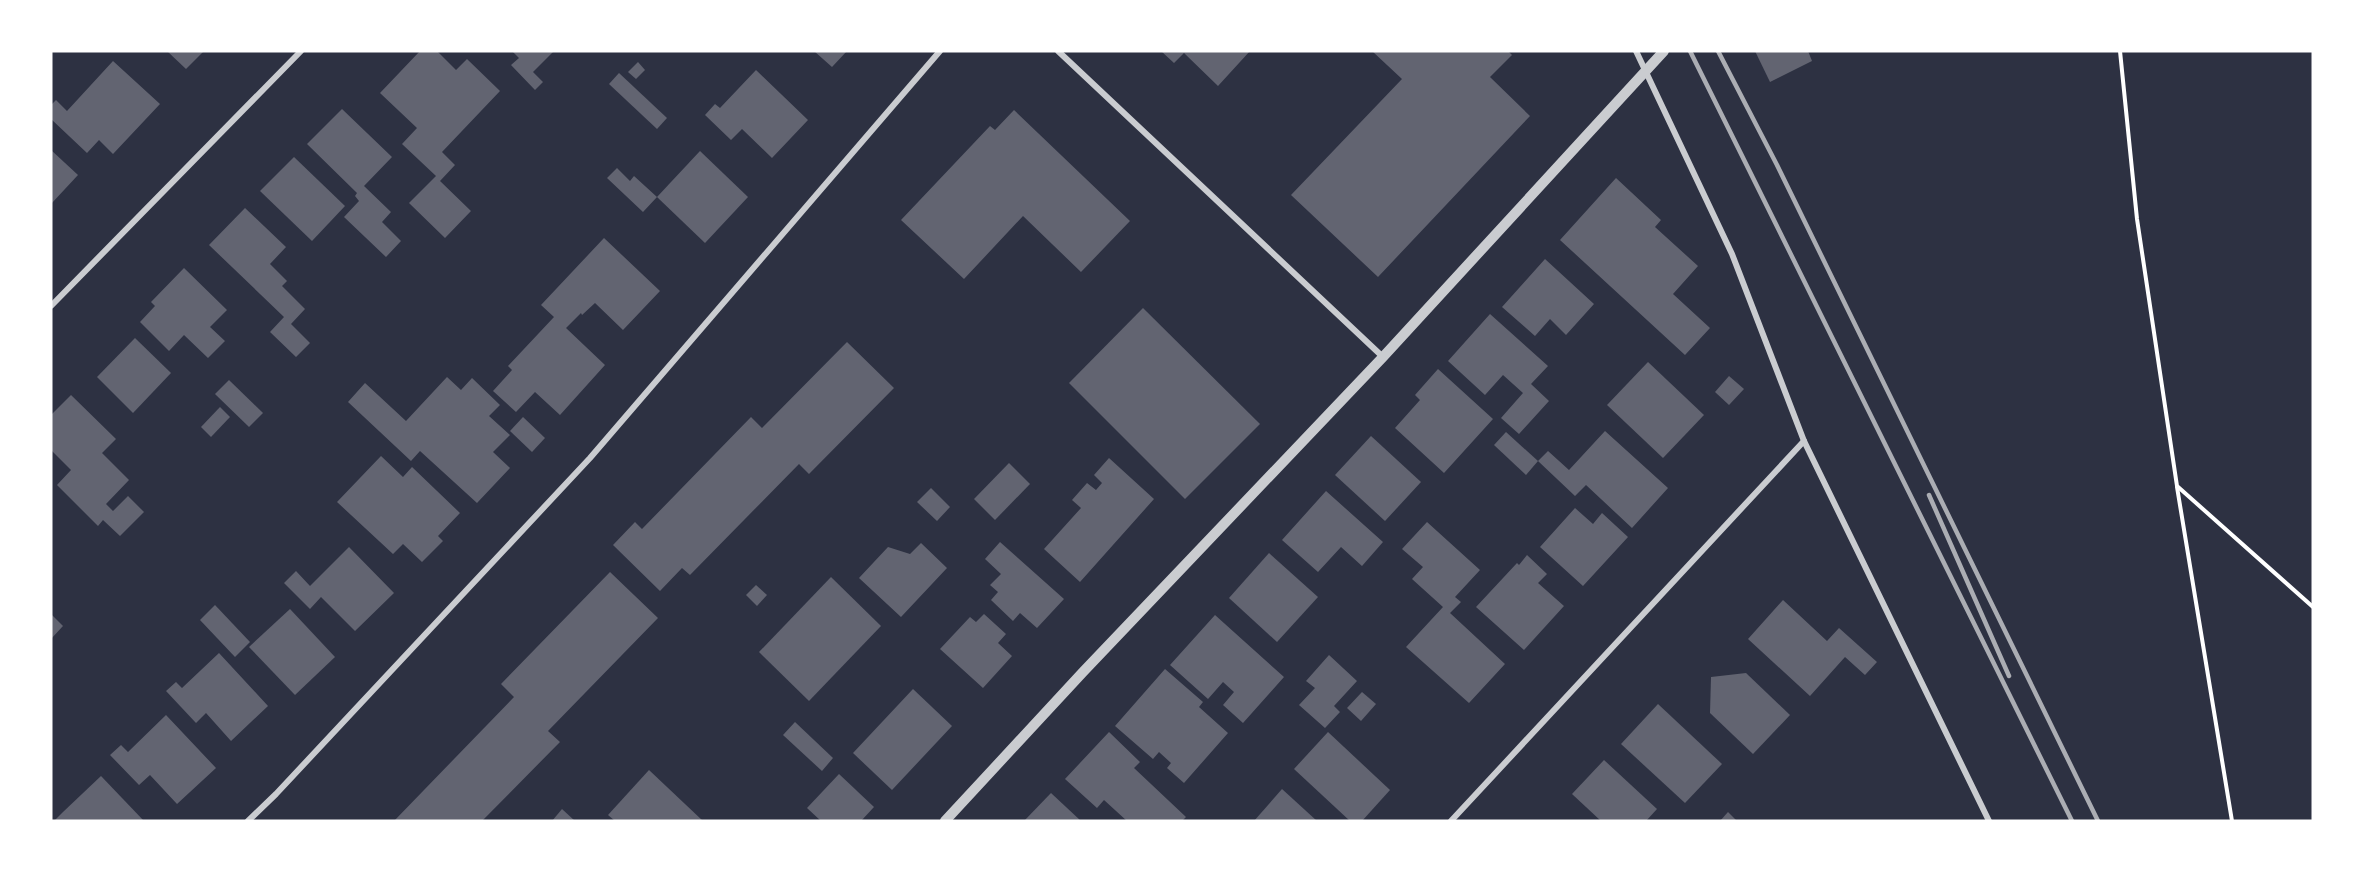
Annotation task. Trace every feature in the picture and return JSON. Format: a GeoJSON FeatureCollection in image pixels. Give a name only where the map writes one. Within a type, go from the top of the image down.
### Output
{"type":"FeatureCollection","features":[{"type":"Feature","properties":{"kind":"street"},"geometry":{"type":"LineString","coordinates":[[51,306],[301,51]]}},
{"type":"Feature","properties":{"kind":"street"},"geometry":{"type":"LineString","coordinates":[[248,821],[276,794],[590,458],[940,51]]}},
{"type":"Feature","properties":{"kind":"street"},"geometry":{"type":"LineString","coordinates":[[1058,51],[1383,357]]}},
{"type":"Feature","properties":{"kind":"street"},"geometry":{"type":"LineString","coordinates":[[1636,51],[1732,254],[1804,441],[1989,821]]}},
{"type":"Feature","properties":{"kind":"street"},"geometry":{"type":"LineString","coordinates":[[945,821],[1083,672],[1383,357],[1664,51]]}},
{"type":"Feature","properties":{"kind":"street"},"geometry":{"type":"LineString","coordinates":[[1451,821],[1804,441]]}},
{"type":"Feature","properties":{"kind":"path"},"geometry":{"type":"LineString","coordinates":[[2120,51],[2137,219],[2177,486],[2232,821]]}},
{"type":"Feature","properties":{"kind":"path"},"geometry":{"type":"LineString","coordinates":[[2177,486],[2313,608]]}},
{"type":"Feature","properties":{"kind":"building"},"geometry":{"type":"Polygon","coordinates":[[[167,51],[204,51],[186,69],[167,51]]]}},
{"type":"Feature","properties":{"kind":"building"},"geometry":{"type":"Polygon","coordinates":[[[420,51],[437,51],[456,70],[467,59],[500,91],[442,152],[455,165],[440,181],[471,211],[445,238],[409,203],[436,176],[402,144],[417,128],[380,93],[420,51]]]}},
{"type":"Feature","properties":{"kind":"building"},"geometry":{"type":"Polygon","coordinates":[[[512,51],[554,51],[533,72],[543,82],[535,90],[511,65],[519,58],[512,51]]]}},
{"type":"Feature","properties":{"kind":"building"},"geometry":{"type":"Polygon","coordinates":[[[814,51],[847,51],[832,67],[814,51]]]}},
{"type":"Feature","properties":{"kind":"building"},"geometry":{"type":"Polygon","coordinates":[[[1161,51],[1250,51],[1218,86],[1184,53],[1174,63],[1161,51]]]}},
{"type":"Feature","properties":{"kind":"building"},"geometry":{"type":"Polygon","coordinates":[[[1372,51],[1508,51],[1512,55],[1490,77],[1530,116],[1378,277],[1291,195],[1402,79],[1372,51]]]}},
{"type":"Feature","properties":{"kind":"building"},"geometry":{"type":"Polygon","coordinates":[[[1755,51],[1808,51],[1812,61],[1770,82],[1755,51]]]}},
{"type":"Feature","properties":{"kind":"building"},"geometry":{"type":"Polygon","coordinates":[[[113,61],[160,104],[113,154],[99,140],[87,153],[51,119],[51,105],[56,100],[67,111],[113,61]]]}},
{"type":"Feature","properties":{"kind":"building"},"geometry":{"type":"Polygon","coordinates":[[[638,62],[645,70],[636,79],[628,72],[638,62]]]}},
{"type":"Feature","properties":{"kind":"building"},"geometry":{"type":"Polygon","coordinates":[[[756,70],[808,120],[772,158],[742,129],[731,140],[705,115],[715,104],[720,108],[756,70]]]}},
{"type":"Feature","properties":{"kind":"building"},"geometry":{"type":"Polygon","coordinates":[[[619,73],[667,118],[657,129],[609,84],[619,73]]]}},
{"type":"Feature","properties":{"kind":"building"},"geometry":{"type":"Polygon","coordinates":[[[342,109],[392,157],[364,186],[391,212],[382,222],[401,241],[386,257],[344,217],[359,201],[355,196],[357,193],[307,144],[342,109]]]}},
{"type":"Feature","properties":{"kind":"building"},"geometry":{"type":"Polygon","coordinates":[[[1014,110],[1130,221],[1081,272],[1023,216],[964,279],[901,220],[990,126],[995,130],[1014,110]]]}},
{"type":"Feature","properties":{"kind":"building"},"geometry":{"type":"Polygon","coordinates":[[[51,150],[78,175],[51,204],[51,150]]]}},
{"type":"Feature","properties":{"kind":"building"},"geometry":{"type":"Polygon","coordinates":[[[700,151],[748,197],[705,243],[657,197],[700,151]]]}},
{"type":"Feature","properties":{"kind":"building"},"geometry":{"type":"Polygon","coordinates":[[[294,157],[345,206],[312,241],[260,191],[294,157]]]}},
{"type":"Feature","properties":{"kind":"building"},"geometry":{"type":"Polygon","coordinates":[[[617,168],[630,181],[634,176],[657,197],[643,212],[607,178],[617,168]]]}},
{"type":"Feature","properties":{"kind":"building"},"geometry":{"type":"Polygon","coordinates":[[[1616,178],[1661,220],[1655,227],[1698,266],[1673,294],[1710,328],[1685,355],[1560,240],[1616,178]]]}},
{"type":"Feature","properties":{"kind":"building"},"geometry":{"type":"Polygon","coordinates":[[[245,208],[286,247],[270,264],[287,281],[282,286],[305,309],[291,324],[310,343],[296,357],[270,332],[284,317],[209,245],[245,208]]]}},
{"type":"Feature","properties":{"kind":"building"},"geometry":{"type":"Polygon","coordinates":[[[604,238],[660,291],[623,330],[595,303],[582,315],[581,313],[566,328],[605,365],[560,415],[535,392],[516,412],[493,391],[512,370],[508,366],[554,317],[541,305],[604,238]]]}},
{"type":"Feature","properties":{"kind":"building"},"geometry":{"type":"Polygon","coordinates":[[[1545,259],[1594,304],[1566,335],[1550,319],[1535,336],[1502,307],[1545,259]]]}},
{"type":"Feature","properties":{"kind":"building"},"geometry":{"type":"Polygon","coordinates":[[[184,268],[227,310],[210,327],[225,341],[208,358],[184,335],[169,351],[140,322],[155,306],[151,302],[184,268]]]}},
{"type":"Feature","properties":{"kind":"building"},"geometry":{"type":"Polygon","coordinates":[[[1143,308],[1260,424],[1185,499],[1069,383],[1143,308]]]}},
{"type":"Feature","properties":{"kind":"building"},"geometry":{"type":"Polygon","coordinates":[[[1490,314],[1548,366],[1531,384],[1549,401],[1519,434],[1501,418],[1523,393],[1503,375],[1485,395],[1448,361],[1490,314]]]}},
{"type":"Feature","properties":{"kind":"building"},"geometry":{"type":"Polygon","coordinates":[[[135,338],[171,373],[133,413],[97,377],[135,338]]]}},
{"type":"Feature","properties":{"kind":"building"},"geometry":{"type":"Polygon","coordinates":[[[847,342],[894,388],[809,474],[799,464],[690,575],[682,568],[660,591],[613,545],[635,522],[642,529],[751,417],[762,428],[847,342]]]}},
{"type":"Feature","properties":{"kind":"building"},"geometry":{"type":"Polygon","coordinates":[[[1648,362],[1704,415],[1663,458],[1607,405],[1648,362]]]}},
{"type":"Feature","properties":{"kind":"building"},"geometry":{"type":"Polygon","coordinates":[[[1438,369],[1493,419],[1444,473],[1395,428],[1420,400],[1415,395],[1438,369]]]}},
{"type":"Feature","properties":{"kind":"building"},"geometry":{"type":"Polygon","coordinates":[[[1729,376],[1744,389],[1729,405],[1715,392],[1729,376]]]}},
{"type":"Feature","properties":{"kind":"building"},"geometry":{"type":"Polygon","coordinates":[[[447,377],[461,390],[472,378],[500,405],[489,416],[510,435],[493,452],[510,468],[477,503],[420,451],[411,461],[348,402],[365,383],[406,421],[447,377]]]}},
{"type":"Feature","properties":{"kind":"building"},"geometry":{"type":"Polygon","coordinates":[[[229,380],[263,413],[249,427],[215,394],[229,380]]]}},
{"type":"Feature","properties":{"kind":"building"},"geometry":{"type":"Polygon","coordinates":[[[71,395],[116,439],[102,453],[129,480],[106,504],[113,511],[128,496],[144,512],[120,536],[103,520],[98,526],[57,485],[71,470],[51,450],[51,415],[71,395]]]}},
{"type":"Feature","properties":{"kind":"building"},"geometry":{"type":"Polygon","coordinates":[[[220,407],[230,417],[211,437],[201,427],[220,407]]]}},
{"type":"Feature","properties":{"kind":"building"},"geometry":{"type":"Polygon","coordinates":[[[523,417],[545,438],[532,452],[510,431],[523,417]]]}},
{"type":"Feature","properties":{"kind":"building"},"geometry":{"type":"Polygon","coordinates":[[[1605,431],[1668,488],[1632,528],[1586,485],[1575,496],[1538,461],[1548,451],[1569,470],[1605,431]]]}},
{"type":"Feature","properties":{"kind":"building"},"geometry":{"type":"Polygon","coordinates":[[[1506,432],[1538,461],[1526,475],[1494,445],[1506,432]]]}},
{"type":"Feature","properties":{"kind":"building"},"geometry":{"type":"Polygon","coordinates":[[[1371,436],[1421,482],[1385,521],[1335,475],[1371,436]]]}},
{"type":"Feature","properties":{"kind":"building"},"geometry":{"type":"Polygon","coordinates":[[[381,456],[403,477],[412,467],[460,513],[438,536],[443,541],[422,562],[403,544],[393,554],[337,502],[381,456]]]}},
{"type":"Feature","properties":{"kind":"building"},"geometry":{"type":"Polygon","coordinates":[[[1109,458],[1154,499],[1080,582],[1044,549],[1081,508],[1072,500],[1087,483],[1096,490],[1102,483],[1094,475],[1109,458]]]}},
{"type":"Feature","properties":{"kind":"building"},"geometry":{"type":"Polygon","coordinates":[[[1009,463],[1030,484],[995,520],[974,499],[1009,463]]]}},
{"type":"Feature","properties":{"kind":"building"},"geometry":{"type":"Polygon","coordinates":[[[931,488],[950,507],[937,521],[917,502],[931,488]]]}},
{"type":"Feature","properties":{"kind":"building"},"geometry":{"type":"Polygon","coordinates":[[[1326,491],[1383,542],[1362,566],[1341,547],[1318,572],[1282,540],[1326,491]]]}},
{"type":"Feature","properties":{"kind":"building"},"geometry":{"type":"Polygon","coordinates":[[[1575,508],[1593,524],[1602,513],[1628,537],[1583,586],[1540,547],[1575,508]]]}},
{"type":"Feature","properties":{"kind":"building"},"geometry":{"type":"Polygon","coordinates":[[[1427,522],[1480,570],[1455,597],[1461,602],[1450,613],[1505,664],[1469,703],[1406,647],[1443,607],[1412,579],[1423,567],[1402,549],[1427,522]]]}},
{"type":"Feature","properties":{"kind":"building"},"geometry":{"type":"Polygon","coordinates":[[[1000,542],[1064,599],[1037,628],[1020,613],[1013,621],[991,600],[998,592],[990,585],[1001,574],[985,559],[1000,542]]]}},
{"type":"Feature","properties":{"kind":"building"},"geometry":{"type":"Polygon","coordinates":[[[921,543],[947,568],[901,617],[859,578],[888,547],[910,554],[921,543]]]}},
{"type":"Feature","properties":{"kind":"building"},"geometry":{"type":"Polygon","coordinates":[[[349,547],[394,593],[355,631],[321,597],[310,609],[284,583],[296,571],[310,586],[349,547]]]}},
{"type":"Feature","properties":{"kind":"building"},"geometry":{"type":"Polygon","coordinates":[[[1269,553],[1318,597],[1277,642],[1229,598],[1269,553]]]}},
{"type":"Feature","properties":{"kind":"building"},"geometry":{"type":"Polygon","coordinates":[[[1527,555],[1547,574],[1538,583],[1564,606],[1524,650],[1476,607],[1527,555]]]}},
{"type":"Feature","properties":{"kind":"building"},"geometry":{"type":"Polygon","coordinates":[[[610,572],[658,618],[548,731],[560,742],[482,821],[394,821],[514,697],[501,684],[610,572]]]}},
{"type":"Feature","properties":{"kind":"building"},"geometry":{"type":"Polygon","coordinates":[[[831,577],[881,626],[809,701],[759,652],[831,577]]]}},
{"type":"Feature","properties":{"kind":"building"},"geometry":{"type":"Polygon","coordinates":[[[756,585],[767,595],[757,606],[746,595],[756,585]]]}},
{"type":"Feature","properties":{"kind":"building"},"geometry":{"type":"Polygon","coordinates":[[[1783,600],[1827,641],[1839,628],[1877,662],[1865,675],[1845,657],[1810,696],[1748,639],[1783,600]]]}},
{"type":"Feature","properties":{"kind":"building"},"geometry":{"type":"Polygon","coordinates":[[[215,605],[250,642],[235,657],[200,620],[215,605]]]}},
{"type":"Feature","properties":{"kind":"building"},"geometry":{"type":"Polygon","coordinates":[[[290,609],[335,657],[295,695],[249,647],[290,609]]]}},
{"type":"Feature","properties":{"kind":"building"},"geometry":{"type":"Polygon","coordinates":[[[51,614],[63,626],[51,639],[51,614]]]}},
{"type":"Feature","properties":{"kind":"building"},"geometry":{"type":"Polygon","coordinates":[[[984,614],[1006,634],[998,643],[1012,656],[983,688],[940,649],[970,617],[976,622],[984,614]]]}},
{"type":"Feature","properties":{"kind":"building"},"geometry":{"type":"Polygon","coordinates":[[[1215,615],[1284,677],[1243,723],[1223,705],[1234,692],[1223,682],[1208,699],[1170,665],[1215,615]]]}},
{"type":"Feature","properties":{"kind":"building"},"geometry":{"type":"Polygon","coordinates":[[[219,653],[268,706],[231,741],[206,713],[196,723],[166,691],[176,682],[182,688],[219,653]]]}},
{"type":"Feature","properties":{"kind":"building"},"geometry":{"type":"Polygon","coordinates":[[[1329,655],[1357,681],[1334,706],[1340,712],[1325,728],[1299,705],[1315,688],[1306,681],[1329,655]]]}},
{"type":"Feature","properties":{"kind":"building"},"geometry":{"type":"Polygon","coordinates":[[[1165,669],[1203,702],[1199,707],[1228,733],[1184,783],[1167,768],[1171,763],[1159,752],[1153,759],[1115,726],[1165,669]]]}},
{"type":"Feature","properties":{"kind":"building"},"geometry":{"type":"Polygon","coordinates":[[[1746,673],[1790,715],[1753,754],[1710,713],[1711,677],[1746,673]]]}},
{"type":"Feature","properties":{"kind":"building"},"geometry":{"type":"Polygon","coordinates":[[[913,689],[952,726],[892,790],[853,753],[913,689]]]}},
{"type":"Feature","properties":{"kind":"building"},"geometry":{"type":"Polygon","coordinates":[[[1362,692],[1376,704],[1361,721],[1347,708],[1362,692]]]}},
{"type":"Feature","properties":{"kind":"building"},"geometry":{"type":"Polygon","coordinates":[[[1658,704],[1722,764],[1685,803],[1621,744],[1658,704]]]}},
{"type":"Feature","properties":{"kind":"building"},"geometry":{"type":"Polygon","coordinates":[[[166,715],[216,768],[177,804],[150,775],[139,785],[110,755],[121,745],[128,752],[166,715]]]}},
{"type":"Feature","properties":{"kind":"building"},"geometry":{"type":"Polygon","coordinates":[[[795,722],[833,758],[822,771],[783,735],[795,722]]]}},
{"type":"Feature","properties":{"kind":"building"},"geometry":{"type":"Polygon","coordinates":[[[1109,732],[1140,762],[1134,768],[1186,817],[1182,821],[1127,821],[1104,800],[1097,808],[1065,779],[1109,732]]]}},
{"type":"Feature","properties":{"kind":"building"},"geometry":{"type":"Polygon","coordinates":[[[1328,732],[1390,790],[1362,821],[1350,821],[1294,769],[1328,732]]]}},
{"type":"Feature","properties":{"kind":"building"},"geometry":{"type":"Polygon","coordinates":[[[1604,760],[1657,809],[1646,821],[1601,821],[1572,794],[1604,760]]]}},
{"type":"Feature","properties":{"kind":"building"},"geometry":{"type":"Polygon","coordinates":[[[649,770],[703,821],[615,821],[608,815],[649,770]]]}},
{"type":"Feature","properties":{"kind":"building"},"geometry":{"type":"Polygon","coordinates":[[[839,774],[874,807],[861,821],[821,821],[807,808],[839,774]]]}},
{"type":"Feature","properties":{"kind":"building"},"geometry":{"type":"Polygon","coordinates":[[[101,776],[144,821],[54,821],[63,812],[101,776]]]}},
{"type":"Feature","properties":{"kind":"building"},"geometry":{"type":"Polygon","coordinates":[[[1282,789],[1317,821],[1254,821],[1282,789]]]}},
{"type":"Feature","properties":{"kind":"building"},"geometry":{"type":"Polygon","coordinates":[[[1051,793],[1081,821],[1024,821],[1051,793]]]}},
{"type":"Feature","properties":{"kind":"building"},"geometry":{"type":"Polygon","coordinates":[[[562,809],[575,821],[552,821],[562,809]]]}},
{"type":"Feature","properties":{"kind":"building"},"geometry":{"type":"Polygon","coordinates":[[[1728,812],[1737,821],[1720,821],[1728,812]]]}},
{"type":"Feature","properties":{"kind":"railway"},"geometry":{"type":"LineString","coordinates":[[1690,51],[2072,821]]}},
{"type":"Feature","properties":{"kind":"railway"},"geometry":{"type":"LineString","coordinates":[[1718,51],[1777,165],[2098,821]]}},
{"type":"Feature","properties":{"kind":"railway"},"geometry":{"type":"LineString","coordinates":[[1929,495],[2009,676]]}}]}
